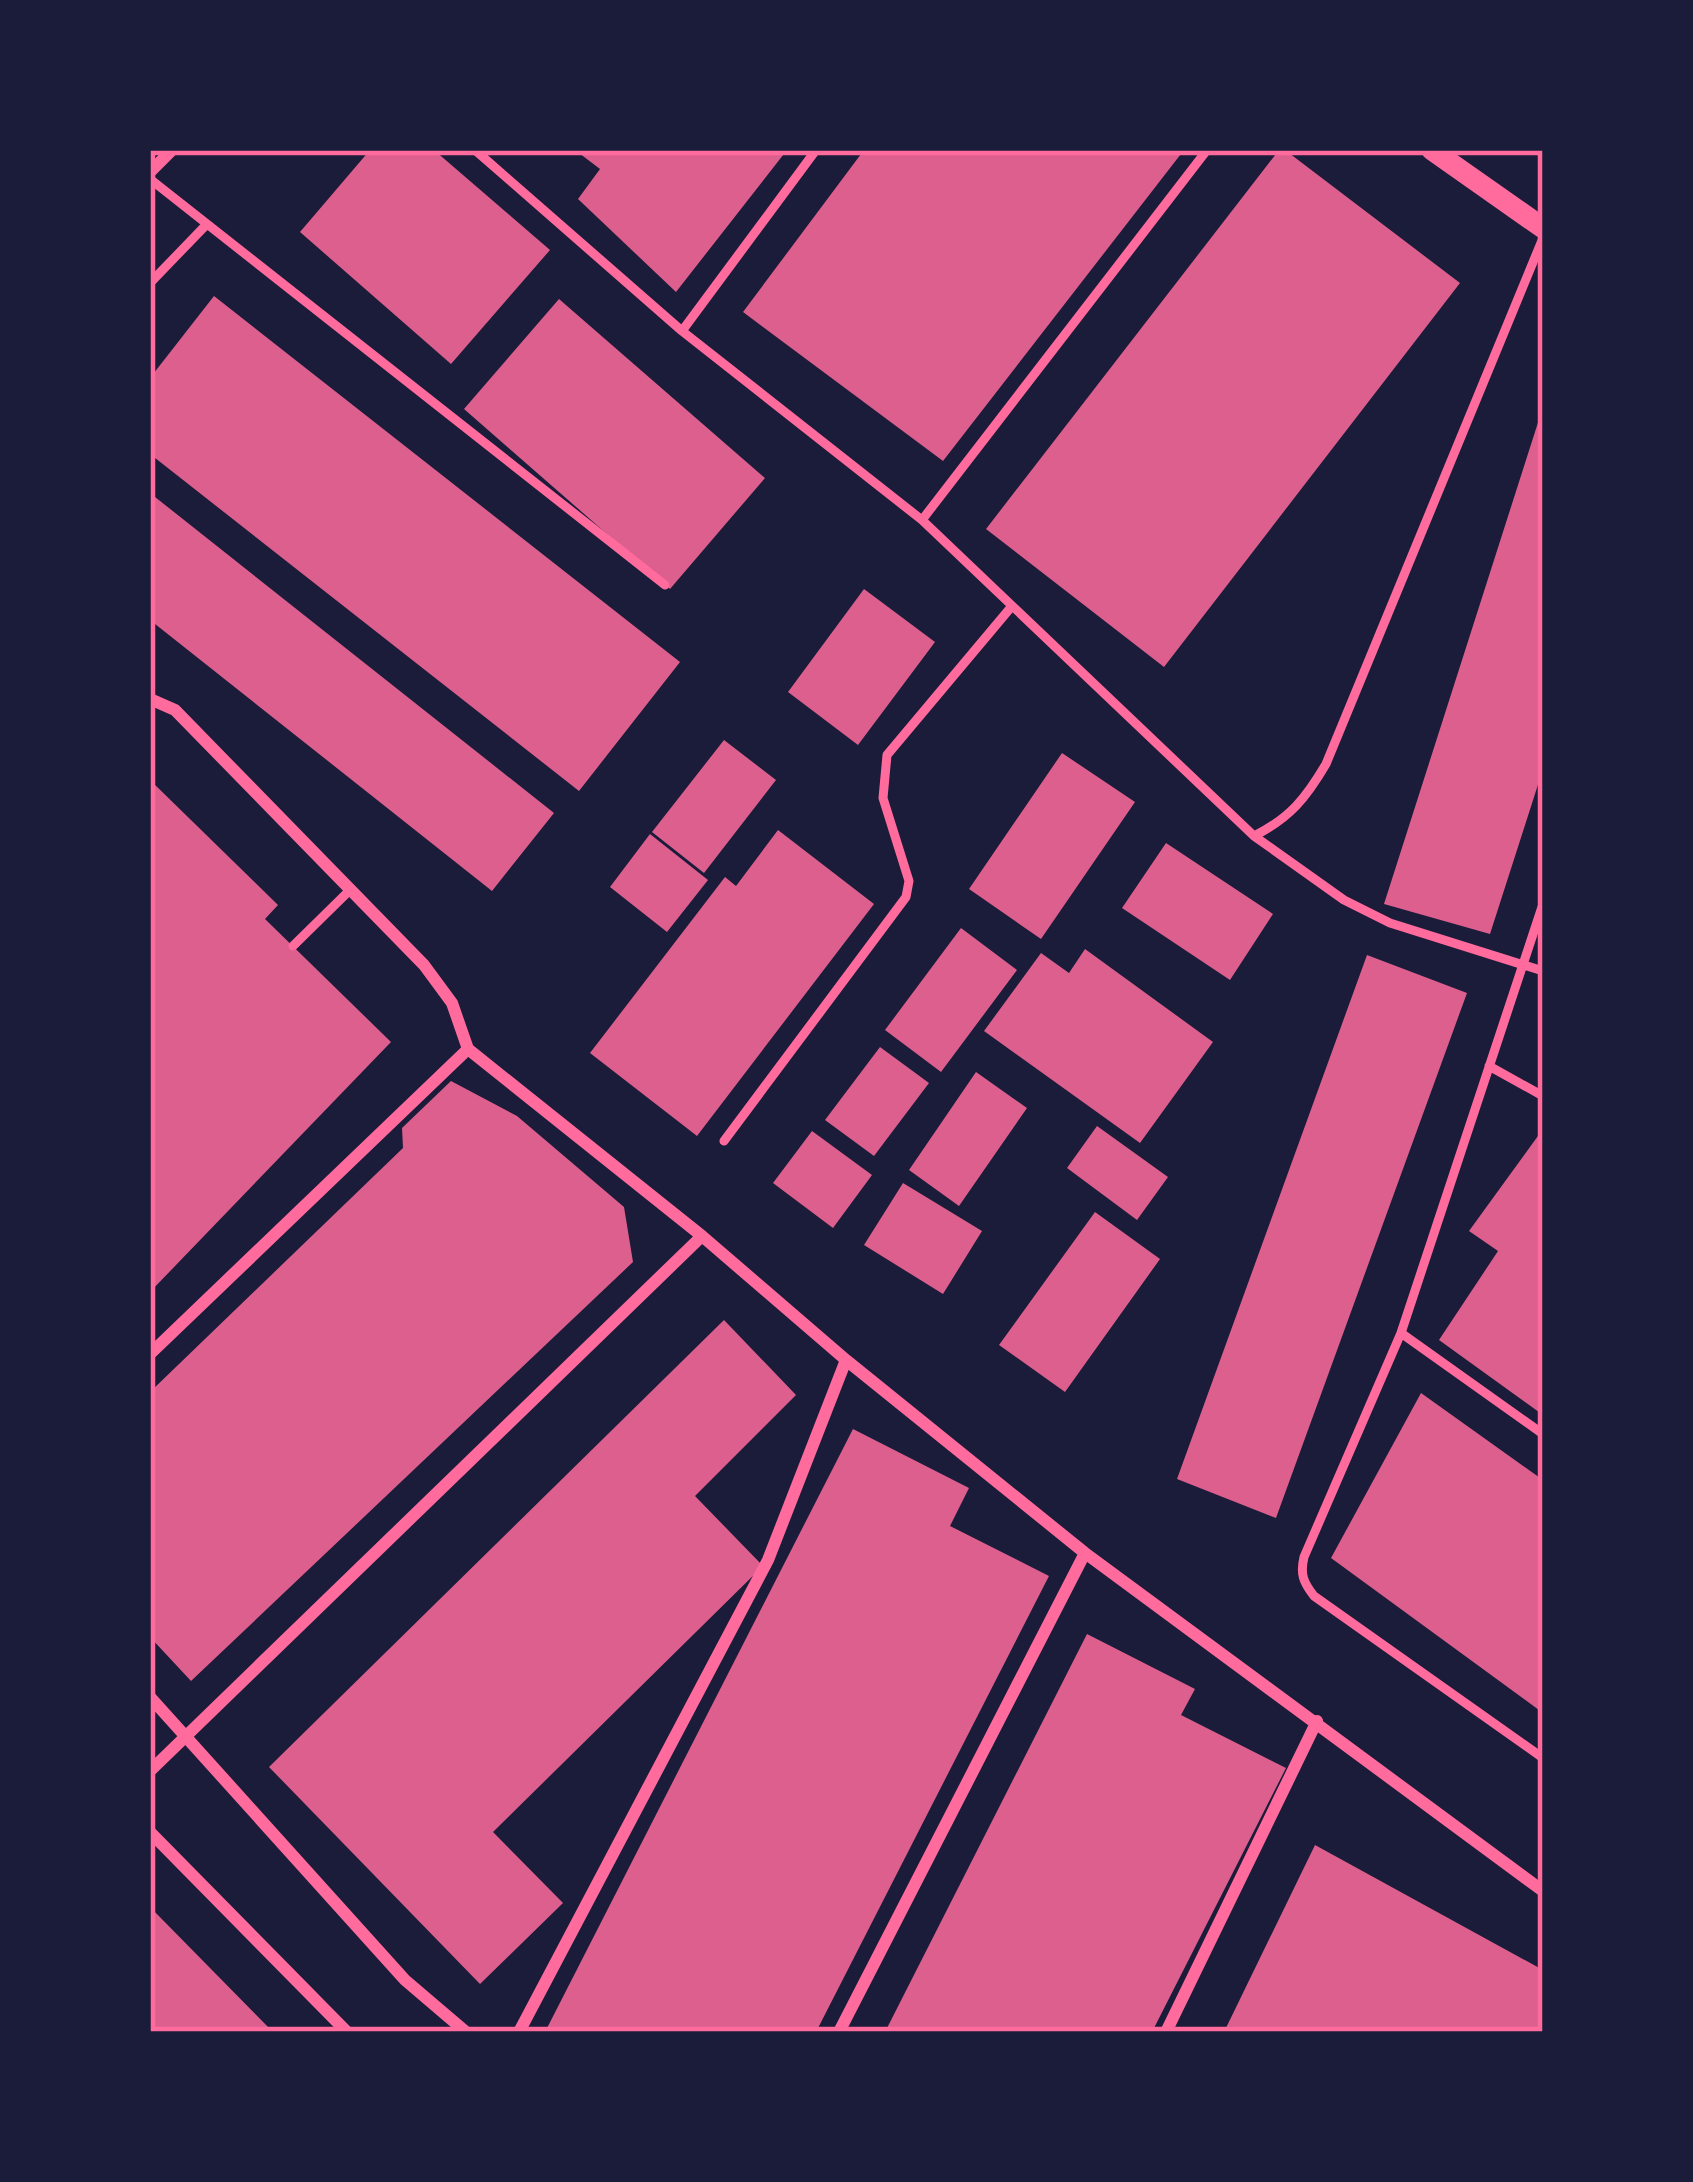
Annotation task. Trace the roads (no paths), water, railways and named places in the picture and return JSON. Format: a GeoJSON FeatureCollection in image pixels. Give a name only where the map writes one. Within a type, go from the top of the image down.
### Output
{"type":"FeatureCollection","features":[{"type":"Feature","properties":{"kind":"street"},"geometry":{"type":"LineString","coordinates":[[150,176],[172,150]]}},
{"type":"Feature","properties":{"kind":"street"},"geometry":{"type":"LineString","coordinates":[[1432,150],[1543,228]]}},
{"type":"Feature","properties":{"kind":"street"},"geometry":{"type":"LineString","coordinates":[[151,698],[175,710],[424,965],[452,1003],[468,1049],[702,1235],[846,1360],[1085,1553],[1543,1891]]}},
{"type":"Feature","properties":{"kind":"street"},"geometry":{"type":"LineString","coordinates":[[150,1354],[468,1049]]}},
{"type":"Feature","properties":{"kind":"street"},"geometry":{"type":"LineString","coordinates":[[150,1771],[702,1235]]}},
{"type":"Feature","properties":{"kind":"street"},"geometry":{"type":"LineString","coordinates":[[519,2032],[768,1560],[846,1360]]}},
{"type":"Feature","properties":{"kind":"street"},"geometry":{"type":"LineString","coordinates":[[839,2032],[1085,1553]]}},
{"type":"Feature","properties":{"kind":"street"},"geometry":{"type":"LineString","coordinates":[[150,1697],[405,1981],[466,2032]]}},
{"type":"Feature","properties":{"kind":"street"},"geometry":{"type":"LineString","coordinates":[[1166,2032],[1317,1721]]}},
{"type":"Feature","properties":{"kind":"street"},"geometry":{"type":"LineString","coordinates":[[150,1832],[338,2029]]}},
{"type":"Feature","properties":{"kind":"lane"},"geometry":{"type":"LineString","coordinates":[[475,150],[682,331],[922,520],[1254,836],[1343,900],[1390,923],[1543,971]]}},
{"type":"Feature","properties":{"kind":"lane"},"geometry":{"type":"LineString","coordinates":[[682,331],[816,150]]}},
{"type":"Feature","properties":{"kind":"lane"},"geometry":{"type":"LineString","coordinates":[[922,520],[1207,150]]}},
{"type":"Feature","properties":{"kind":"lane"},"geometry":{"type":"LineString","coordinates":[[150,176],[665,585]]}},
{"type":"Feature","properties":{"kind":"lane"},"geometry":{"type":"LineString","coordinates":[[150,283],[208,224]]}},
{"type":"Feature","properties":{"kind":"lane"},"geometry":{"type":"LineString","coordinates":[[1254,836],[1281,822],[1306,800],[1326,764],[1543,238]]}},
{"type":"Feature","properties":{"kind":"lane"},"geometry":{"type":"LineString","coordinates":[[724,1141],[906,897],[909,881],[883,797],[887,755],[1012,606]]}},
{"type":"Feature","properties":{"kind":"lane"},"geometry":{"type":"LineString","coordinates":[[293,946],[351,889]]}},
{"type":"Feature","properties":{"kind":"lane"},"geometry":{"type":"LineString","coordinates":[[1543,904],[1401,1333],[1300,1570],[1314,1596],[1543,1758]]}},
{"type":"Feature","properties":{"kind":"lane"},"geometry":{"type":"LineString","coordinates":[[1489,1066],[1543,1096]]}},
{"type":"Feature","properties":{"kind":"lane"},"geometry":{"type":"LineString","coordinates":[[1401,1333],[1543,1434]]}}]}
